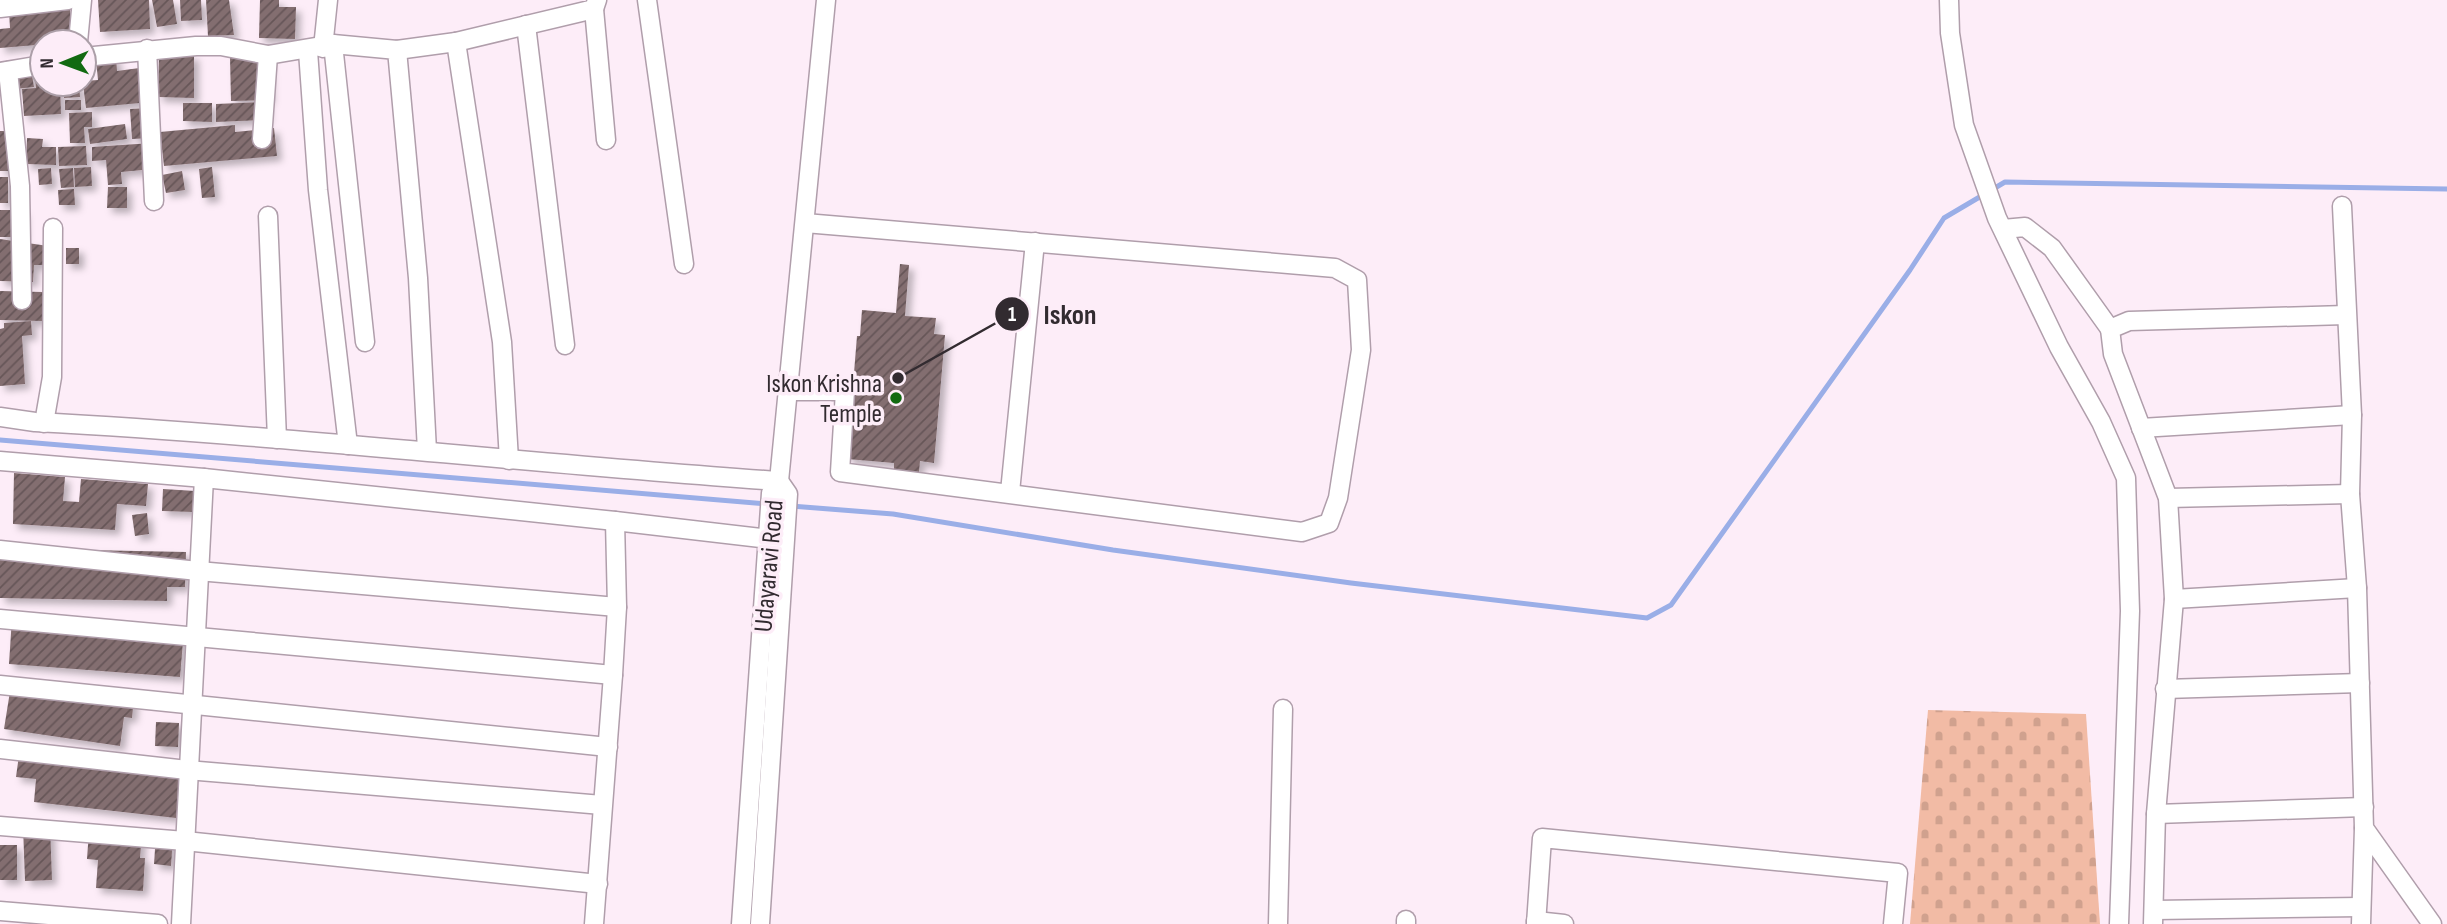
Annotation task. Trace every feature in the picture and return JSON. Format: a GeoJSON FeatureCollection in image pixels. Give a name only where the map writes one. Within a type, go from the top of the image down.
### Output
{"type":"FeatureCollection","features":[{"type":"Feature","properties":{"kind":"street"},"geometry":{"type":"LineString","coordinates":[[0,9],[68,0]]}},
{"type":"Feature","properties":{"kind":"street"},"geometry":{"type":"LineString","coordinates":[[79,28],[82,0]]}},
{"type":"Feature","properties":{"kind":"street"},"geometry":{"type":"LineString","coordinates":[[328,0],[321,48],[318,190],[348,445]]}},
{"type":"Feature","properties":{"kind":"street"},"geometry":{"type":"LineString","coordinates":[[647,0],[684,264]]}},
{"type":"Feature","properties":{"kind":"street","name":"Udayaravi Road"},"geometry":{"type":"LineString","coordinates":[[741,924],[774,536],[826,0]]}},
{"type":"Feature","properties":{"kind":"street"},"geometry":{"type":"LineString","coordinates":[[1949,0],[1950,33],[1964,125],[2000,223],[2059,347],[2101,422],[2126,478],[2130,611],[2119,924]]}},
{"type":"Feature","properties":{"kind":"street"},"geometry":{"type":"LineString","coordinates":[[98,55],[147,49],[221,46],[268,55],[321,48],[397,50],[456,42],[595,5],[606,140]]}},
{"type":"Feature","properties":{"kind":"street"},"geometry":{"type":"LineString","coordinates":[[526,25],[565,345]]}},
{"type":"Feature","properties":{"kind":"street"},"geometry":{"type":"LineString","coordinates":[[456,42],[502,342],[509,460]]}},
{"type":"Feature","properties":{"kind":"street"},"geometry":{"type":"LineString","coordinates":[[321,48],[365,342]]}},
{"type":"Feature","properties":{"kind":"street"},"geometry":{"type":"LineString","coordinates":[[147,49],[155,201]]}},
{"type":"Feature","properties":{"kind":"street"},"geometry":{"type":"LineString","coordinates":[[397,50],[418,278],[427,451]]}},
{"type":"Feature","properties":{"kind":"street"},"geometry":{"type":"LineString","coordinates":[[262,139],[268,55]]}},
{"type":"Feature","properties":{"kind":"street"},"geometry":{"type":"LineString","coordinates":[[22,300],[20,186],[4,71],[28,67]]}},
{"type":"Feature","properties":{"kind":"street"},"geometry":{"type":"LineString","coordinates":[[2000,223],[2025,228],[2052,248],[2110,329],[2113,354],[2168,498],[2174,599],[2156,814],[2154,917],[2361,915],[2364,807],[2357,587],[2350,494],[2352,415],[2342,206]]}},
{"type":"Feature","properties":{"kind":"street"},"geometry":{"type":"LineString","coordinates":[[268,216],[277,439]]}},
{"type":"Feature","properties":{"kind":"street"},"geometry":{"type":"LineString","coordinates":[[788,391],[845,391],[841,472],[1302,532],[1329,523],[1338,498],[1361,350],[1357,280],[1335,268],[804,223]]}},
{"type":"Feature","properties":{"kind":"street"},"geometry":{"type":"LineString","coordinates":[[44,423],[52,377],[53,228]]}},
{"type":"Feature","properties":{"kind":"street"},"geometry":{"type":"LineString","coordinates":[[1010,492],[1035,242]]}},
{"type":"Feature","properties":{"kind":"street"},"geometry":{"type":"LineString","coordinates":[[2110,329],[2129,321],[2346,315]]}},
{"type":"Feature","properties":{"kind":"street"},"geometry":{"type":"LineString","coordinates":[[2141,428],[2352,415]]}},
{"type":"Feature","properties":{"kind":"street"},"geometry":{"type":"LineString","coordinates":[[0,417],[44,423],[427,451],[780,489]]}},
{"type":"Feature","properties":{"kind":"street"},"geometry":{"type":"LineString","coordinates":[[0,461],[204,478],[774,536],[760,924]]}},
{"type":"Feature","properties":{"kind":"street"},"geometry":{"type":"LineString","coordinates":[[181,924],[204,478]]}},
{"type":"Feature","properties":{"kind":"street"},"geometry":{"type":"LineString","coordinates":[[2168,498],[2350,494]]}},
{"type":"Feature","properties":{"kind":"street"},"geometry":{"type":"LineString","coordinates":[[594,924],[617,607],[615,521]]}},
{"type":"Feature","properties":{"kind":"street"},"geometry":{"type":"LineString","coordinates":[[0,550],[198,571],[617,607]]}},
{"type":"Feature","properties":{"kind":"street"},"geometry":{"type":"LineString","coordinates":[[2174,599],[2357,587]]}},
{"type":"Feature","properties":{"kind":"street"},"geometry":{"type":"LineString","coordinates":[[0,619],[613,676]]}},
{"type":"Feature","properties":{"kind":"street"},"geometry":{"type":"LineString","coordinates":[[2165,689],[2360,683]]}},
{"type":"Feature","properties":{"kind":"street"},"geometry":{"type":"LineString","coordinates":[[0,685],[608,747]]}},
{"type":"Feature","properties":{"kind":"street"},"geometry":{"type":"LineString","coordinates":[[1278,924],[1283,709]]}},
{"type":"Feature","properties":{"kind":"street"},"geometry":{"type":"LineString","coordinates":[[0,750],[187,770],[602,805]]}},
{"type":"Feature","properties":{"kind":"street"},"geometry":{"type":"LineString","coordinates":[[2156,814],[2364,807]]}},
{"type":"Feature","properties":{"kind":"street"},"geometry":{"type":"LineString","coordinates":[[0,826],[186,841],[598,884]]}},
{"type":"Feature","properties":{"kind":"street"},"geometry":{"type":"LineString","coordinates":[[2364,828],[2432,924]]}},
{"type":"Feature","properties":{"kind":"street"},"geometry":{"type":"LineString","coordinates":[[1564,924],[1536,923],[1542,838],[1898,873],[1893,924]]}},
{"type":"Feature","properties":{"kind":"street"},"geometry":{"type":"LineString","coordinates":[[0,911],[158,924]]}},
{"type":"Feature","properties":{"kind":"green space"},"geometry":{"type":"Polygon","coordinates":[[[1928,710],[2086,714],[2100,924],[1910,924],[1928,710]]]}},
{"type":"Feature","properties":{"kind":"building"},"geometry":{"type":"Polygon","coordinates":[[[98,0],[149,0],[150,29],[100,32],[98,0]]]}},
{"type":"Feature","properties":{"kind":"building"},"geometry":{"type":"Polygon","coordinates":[[[152,0],[173,0],[177,24],[157,27],[152,0]]]}},
{"type":"Feature","properties":{"kind":"building"},"geometry":{"type":"Polygon","coordinates":[[[180,0],[201,0],[202,20],[181,21],[180,0]]]}},
{"type":"Feature","properties":{"kind":"building"},"geometry":{"type":"Polygon","coordinates":[[[206,0],[229,0],[234,35],[208,36],[206,0]]]}},
{"type":"Feature","properties":{"kind":"building"},"geometry":{"type":"Polygon","coordinates":[[[260,0],[279,0],[279,7],[296,7],[295,39],[259,38],[260,0]]]}},
{"type":"Feature","properties":{"kind":"building"},"geometry":{"type":"Polygon","coordinates":[[[70,7],[71,28],[28,28],[28,46],[0,48],[0,29],[10,28],[9,11],[70,7]]]}},
{"type":"Feature","properties":{"kind":"building"},"geometry":{"type":"Polygon","coordinates":[[[159,55],[194,55],[194,98],[158,97],[159,55]]]}},
{"type":"Feature","properties":{"kind":"building"},"geometry":{"type":"Polygon","coordinates":[[[268,56],[269,100],[231,101],[230,57],[268,56]]]}},
{"type":"Feature","properties":{"kind":"building"},"geometry":{"type":"Polygon","coordinates":[[[116,57],[117,71],[147,67],[151,102],[86,108],[85,98],[98,98],[98,59],[116,57]]]}},
{"type":"Feature","properties":{"kind":"building"},"geometry":{"type":"Polygon","coordinates":[[[28,69],[28,88],[15,89],[12,71],[28,69]]]}},
{"type":"Feature","properties":{"kind":"building"},"geometry":{"type":"Polygon","coordinates":[[[22,89],[28,89],[28,98],[60,98],[61,114],[24,116],[22,89]]]}},
{"type":"Feature","properties":{"kind":"building"},"geometry":{"type":"Polygon","coordinates":[[[65,100],[81,100],[81,110],[65,110],[65,100]]]}},
{"type":"Feature","properties":{"kind":"building"},"geometry":{"type":"Polygon","coordinates":[[[266,102],[266,120],[216,122],[216,104],[266,102]]]}},
{"type":"Feature","properties":{"kind":"building"},"geometry":{"type":"Polygon","coordinates":[[[183,103],[212,103],[212,122],[183,121],[183,103]]]}},
{"type":"Feature","properties":{"kind":"building"},"geometry":{"type":"Polygon","coordinates":[[[149,108],[151,138],[132,139],[130,109],[149,108]]]}},
{"type":"Feature","properties":{"kind":"building"},"geometry":{"type":"Polygon","coordinates":[[[92,112],[92,127],[84,127],[85,143],[70,143],[69,113],[92,112]]]}},
{"type":"Feature","properties":{"kind":"building"},"geometry":{"type":"Polygon","coordinates":[[[125,124],[127,139],[90,144],[88,129],[125,124]]]}},
{"type":"Feature","properties":{"kind":"building"},"geometry":{"type":"Polygon","coordinates":[[[235,125],[235,132],[274,128],[277,156],[164,166],[160,132],[235,125]]]}},
{"type":"Feature","properties":{"kind":"building"},"geometry":{"type":"Polygon","coordinates":[[[0,131],[9,131],[11,171],[0,171],[0,131]]]}},
{"type":"Feature","properties":{"kind":"building"},"geometry":{"type":"Polygon","coordinates":[[[27,138],[43,139],[42,147],[56,147],[56,165],[26,164],[27,138]]]}},
{"type":"Feature","properties":{"kind":"building"},"geometry":{"type":"Polygon","coordinates":[[[152,143],[153,169],[121,172],[122,184],[108,185],[106,160],[92,161],[92,147],[152,143]]]}},
{"type":"Feature","properties":{"kind":"building"},"geometry":{"type":"Polygon","coordinates":[[[86,146],[87,165],[59,166],[58,147],[86,146]]]}},
{"type":"Feature","properties":{"kind":"building"},"geometry":{"type":"Polygon","coordinates":[[[91,167],[92,186],[75,187],[74,168],[91,167]]]}},
{"type":"Feature","properties":{"kind":"building"},"geometry":{"type":"Polygon","coordinates":[[[212,167],[215,197],[202,198],[199,169],[212,167]]]}},
{"type":"Feature","properties":{"kind":"building"},"geometry":{"type":"Polygon","coordinates":[[[51,168],[52,184],[39,185],[38,169],[51,168]]]}},
{"type":"Feature","properties":{"kind":"building"},"geometry":{"type":"Polygon","coordinates":[[[73,168],[74,187],[61,188],[59,169],[73,168]]]}},
{"type":"Feature","properties":{"kind":"building"},"geometry":{"type":"Polygon","coordinates":[[[182,171],[185,190],[166,193],[162,175],[182,171]]]}},
{"type":"Feature","properties":{"kind":"building"},"geometry":{"type":"Polygon","coordinates":[[[0,177],[8,177],[8,203],[0,203],[0,177]]]}},
{"type":"Feature","properties":{"kind":"building"},"geometry":{"type":"Polygon","coordinates":[[[108,187],[127,187],[127,208],[107,208],[108,187]]]}},
{"type":"Feature","properties":{"kind":"building"},"geometry":{"type":"Polygon","coordinates":[[[74,189],[75,205],[59,205],[58,190],[74,189]]]}},
{"type":"Feature","properties":{"kind":"building"},"geometry":{"type":"Polygon","coordinates":[[[0,210],[23,210],[23,237],[0,237],[0,210]]]}},
{"type":"Feature","properties":{"kind":"building"},"geometry":{"type":"Polygon","coordinates":[[[0,239],[48,246],[48,265],[34,265],[33,282],[0,281],[0,239]]]}},
{"type":"Feature","properties":{"kind":"building"},"geometry":{"type":"Polygon","coordinates":[[[66,248],[79,248],[79,264],[66,264],[66,248]]]}},
{"type":"Feature","properties":{"kind":"building","name":"Iskon Krishna Temple"},"geometry":{"type":"Polygon","coordinates":[[[900,264],[909,265],[905,316],[936,318],[934,334],[945,335],[934,463],[920,461],[919,472],[894,470],[894,463],[847,459],[857,336],[860,336],[862,310],[896,313],[900,264]]]}},
{"type":"Feature","properties":{"kind":"building"},"geometry":{"type":"Polygon","coordinates":[[[0,291],[43,292],[42,321],[0,320],[0,291]]]}},
{"type":"Feature","properties":{"kind":"building"},"geometry":{"type":"Polygon","coordinates":[[[31,321],[32,335],[22,336],[25,384],[0,386],[0,329],[4,328],[4,323],[31,321]]]}},
{"type":"Feature","properties":{"kind":"building"},"geometry":{"type":"Polygon","coordinates":[[[14,473],[65,477],[63,501],[79,502],[81,479],[148,484],[146,506],[117,504],[115,530],[13,524],[14,473]]]}},
{"type":"Feature","properties":{"kind":"building"},"geometry":{"type":"Polygon","coordinates":[[[163,489],[195,491],[194,512],[162,511],[163,489]]]}},
{"type":"Feature","properties":{"kind":"building"},"geometry":{"type":"Polygon","coordinates":[[[147,513],[149,534],[135,536],[132,515],[147,513]]]}},
{"type":"Feature","properties":{"kind":"building"},"geometry":{"type":"Polygon","coordinates":[[[0,544],[37,545],[37,549],[186,552],[185,587],[167,587],[167,601],[0,598],[0,544]]]}},
{"type":"Feature","properties":{"kind":"building"},"geometry":{"type":"Polygon","coordinates":[[[12,618],[184,630],[180,677],[9,664],[12,618]]]}},
{"type":"Feature","properties":{"kind":"building"},"geometry":{"type":"Polygon","coordinates":[[[12,679],[134,698],[132,718],[124,717],[120,746],[4,729],[12,679]]]}},
{"type":"Feature","properties":{"kind":"building"},"geometry":{"type":"Polygon","coordinates":[[[156,722],[179,723],[178,747],[155,746],[156,722]]]}},
{"type":"Feature","properties":{"kind":"building"},"geometry":{"type":"Polygon","coordinates":[[[20,748],[182,765],[176,818],[34,802],[36,779],[16,777],[20,748]]]}},
{"type":"Feature","properties":{"kind":"building"},"geometry":{"type":"Polygon","coordinates":[[[50,825],[52,880],[25,881],[23,826],[50,825]]]}},
{"type":"Feature","properties":{"kind":"building"},"geometry":{"type":"Polygon","coordinates":[[[89,831],[142,834],[140,858],[145,858],[143,891],[96,888],[98,860],[87,859],[89,831]]]}},
{"type":"Feature","properties":{"kind":"building"},"geometry":{"type":"Polygon","coordinates":[[[156,835],[173,836],[171,866],[154,864],[156,835]]]}},
{"type":"Feature","properties":{"kind":"building"},"geometry":{"type":"Polygon","coordinates":[[[0,845],[17,845],[17,880],[0,880],[0,845]]]}},
{"type":"Feature","properties":{"kind":"waterway"},"geometry":{"type":"LineString","coordinates":[[791,506],[893,514],[1113,550],[1351,583],[1647,618],[1671,605],[1910,270],[1944,218],[2005,182],[2447,189]]}},
{"type":"Feature","properties":{"kind":"waterway"},"geometry":{"type":"LineString","coordinates":[[0,440],[768,504]]}},
{"type":"Feature","properties":{"kind":"place","name":"Iskon"},"geometry":{"type":"Point","coordinates":[898,378]}},
{"type":"Feature","properties":{"kind":"place","name":"Iskon Krishna Temple"},"geometry":{"type":"Point","coordinates":[896,398]}}]}
